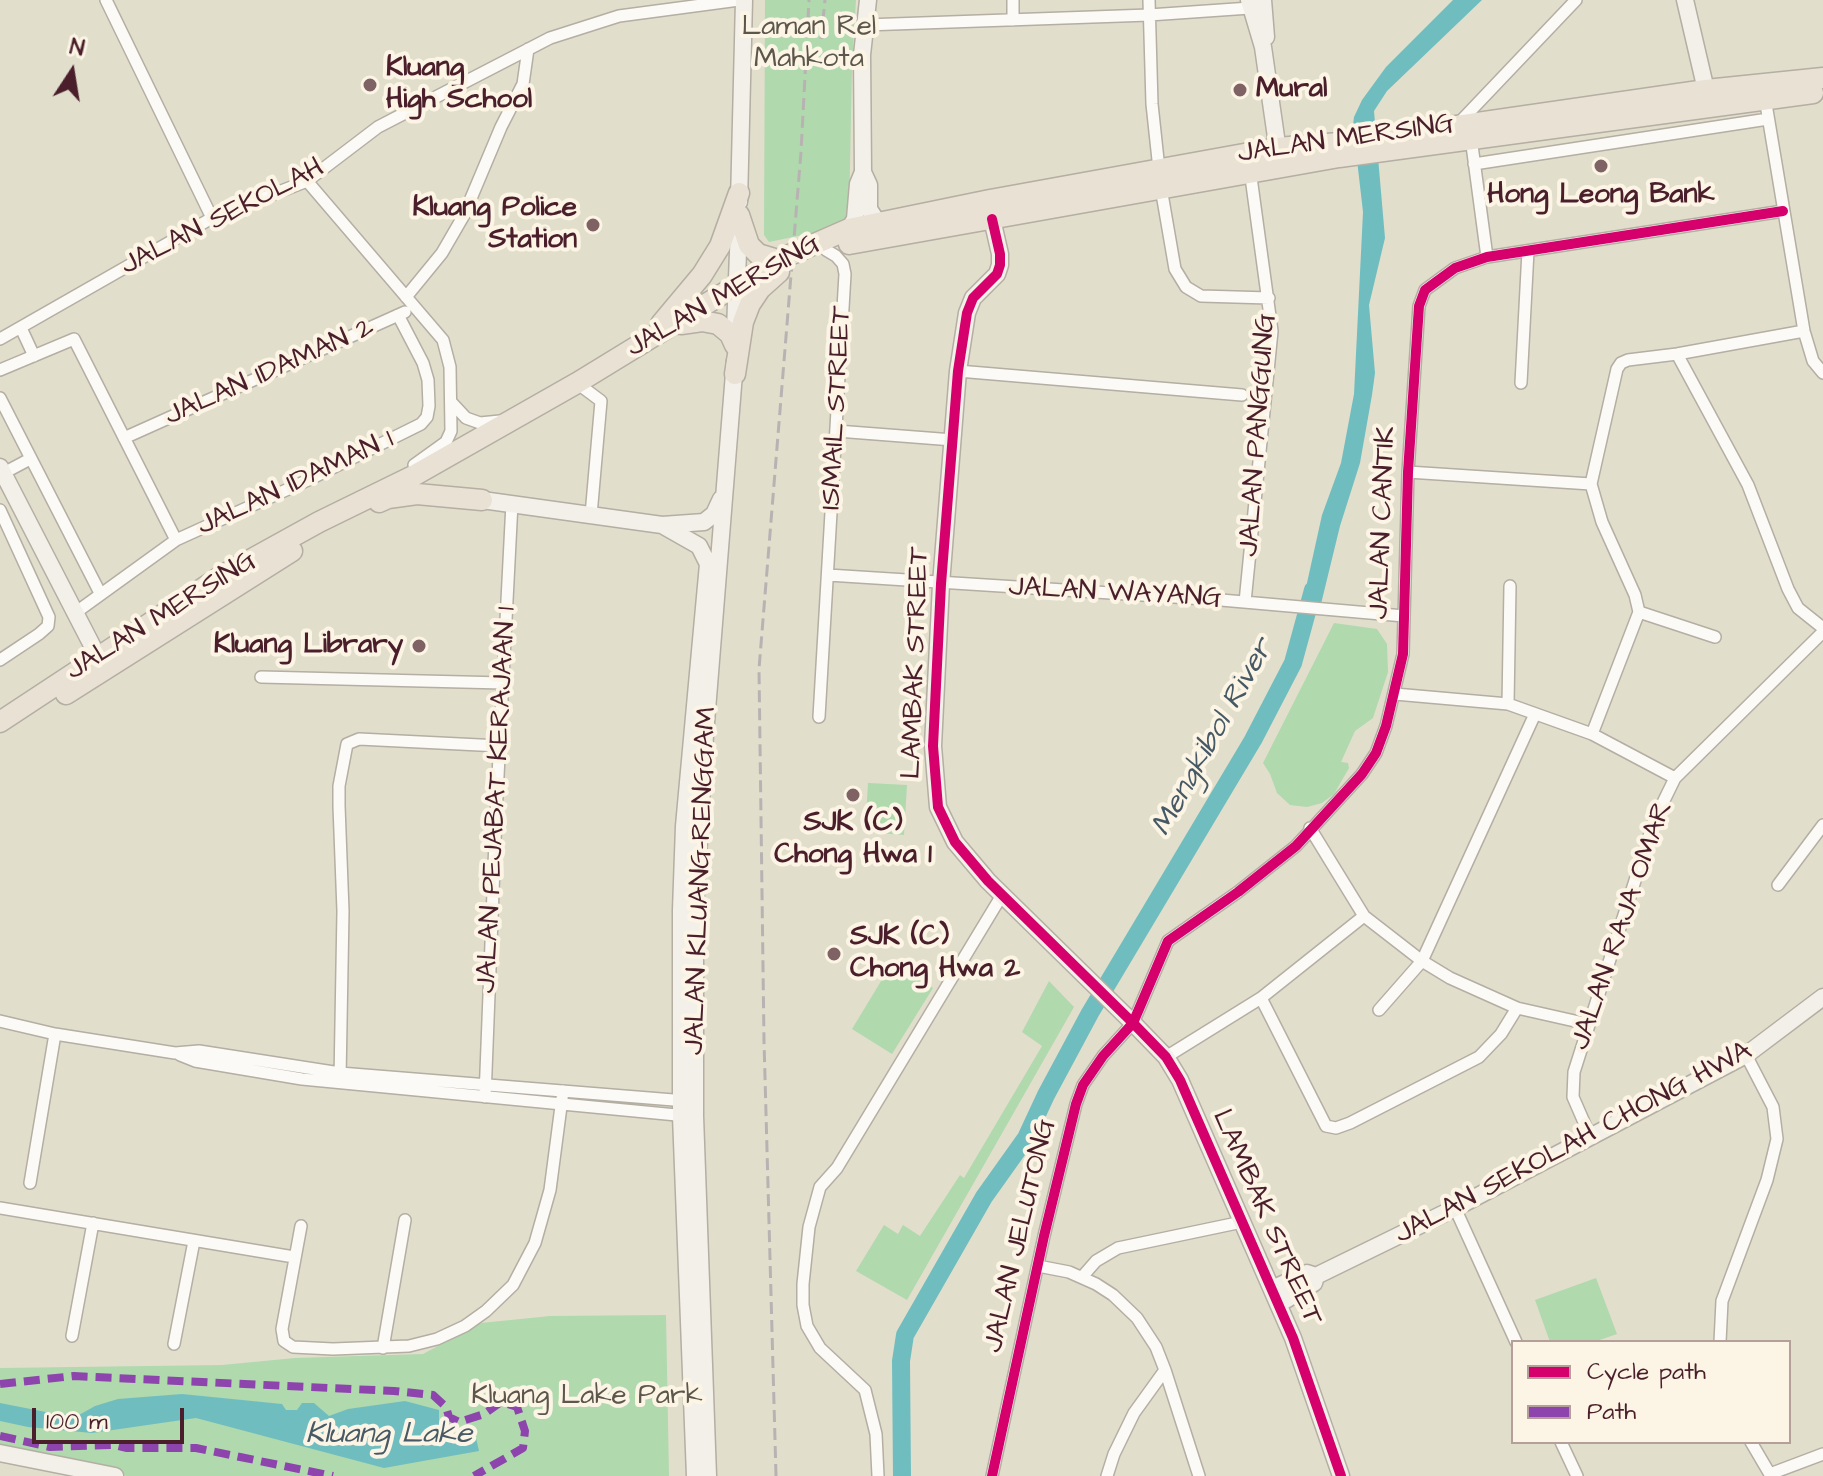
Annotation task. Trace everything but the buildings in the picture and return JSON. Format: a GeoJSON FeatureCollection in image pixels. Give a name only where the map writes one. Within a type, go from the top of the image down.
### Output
{"type":"FeatureCollection","features":[{"type":"Feature","properties":{"kind":"highway","name":"JALAN MERSING"},"geometry":{"type":"LineString","coordinates":[[0,722],[97,655],[223,575],[415,475],[635,349],[737,286],[849,229],[990,200],[1160,179],[1706,90],[1823,78]]}},
{"type":"Feature","properties":{"kind":"highway","name":"JALAN MERSING"},"geometry":{"type":"LineString","coordinates":[[1464,131],[1616,119],[1823,92]]}},
{"type":"Feature","properties":{"kind":"highway","name":"JALAN MERSING"},"geometry":{"type":"LineString","coordinates":[[779,266],[862,240],[992,219],[1160,179]]}},
{"type":"Feature","properties":{"kind":"highway"},"geometry":{"type":"LineString","coordinates":[[635,349],[675,310],[702,275],[720,246],[739,193]]}},
{"type":"Feature","properties":{"kind":"highway"},"geometry":{"type":"LineString","coordinates":[[956,209],[984,210],[992,219]]}},
{"type":"Feature","properties":{"kind":"highway"},"geometry":{"type":"LineString","coordinates":[[735,374],[743,322],[750,304],[779,266],[749,245],[739,215]]}},
{"type":"Feature","properties":{"kind":"highway"},"geometry":{"type":"LineString","coordinates":[[673,326],[694,321],[718,324],[730,334],[735,345]]}},
{"type":"Feature","properties":{"kind":"highway"},"geometry":{"type":"LineString","coordinates":[[482,500],[448,487],[443,482],[442,473],[450,463],[504,431],[521,415]]}},
{"type":"Feature","properties":{"kind":"highway"},"geometry":{"type":"LineString","coordinates":[[0,736],[350,515],[388,498],[417,494],[482,500]]}},
{"type":"Feature","properties":{"kind":"street"},"geometry":{"type":"LineString","coordinates":[[106,0],[212,218]]}},
{"type":"Feature","properties":{"kind":"street","name":"JALAN SEKOLAH"},"geometry":{"type":"LineString","coordinates":[[0,339],[212,218],[307,181],[378,127],[550,38],[619,16],[742,0]]}},
{"type":"Feature","properties":{"kind":"street","name":"JALAN KLUANG-RENGGAM"},"geometry":{"type":"LineString","coordinates":[[708,1476],[688,1109],[699,828],[735,374],[742,0]]}},
{"type":"Feature","properties":{"kind":"street"},"geometry":{"type":"LineString","coordinates":[[849,229],[855,219],[858,184],[863,172],[862,55],[868,0]]}},
{"type":"Feature","properties":{"kind":"street"},"geometry":{"type":"LineString","coordinates":[[1013,0],[1013,20]]}},
{"type":"Feature","properties":{"kind":"street"},"geometry":{"type":"LineString","coordinates":[[1149,0],[1152,104],[1160,179],[1175,269],[1193,292],[1201,296],[1269,298]]}},
{"type":"Feature","properties":{"kind":"street"},"geometry":{"type":"LineString","coordinates":[[1487,257],[1474,164],[1464,131],[1576,0]]}},
{"type":"Feature","properties":{"kind":"street"},"geometry":{"type":"LineString","coordinates":[[1685,0],[1706,90]]}},
{"type":"Feature","properties":{"kind":"street"},"geometry":{"type":"LineString","coordinates":[[865,25],[1149,15],[1254,3],[1267,36],[1263,47],[1278,158]]}},
{"type":"Feature","properties":{"kind":"street"},"geometry":{"type":"LineString","coordinates":[[406,297],[442,253],[472,197],[523,84],[528,49]]}},
{"type":"Feature","properties":{"kind":"street"},"geometry":{"type":"LineString","coordinates":[[1765,98],[1804,331],[1813,361],[1823,373]]}},
{"type":"Feature","properties":{"kind":"street"},"geometry":{"type":"LineString","coordinates":[[1616,119],[1619,143]]}},
{"type":"Feature","properties":{"kind":"street","name":"JALAN MERSING"},"geometry":{"type":"LineString","coordinates":[[1474,164],[1768,119]]}},
{"type":"Feature","properties":{"kind":"street","name":"JALAN PANGGUNG"},"geometry":{"type":"LineString","coordinates":[[1245,602],[1272,331],[1249,163]]}},
{"type":"Feature","properties":{"kind":"street"},"geometry":{"type":"LineString","coordinates":[[863,172],[869,185],[869,209],[878,223]]}},
{"type":"Feature","properties":{"kind":"street"},"geometry":{"type":"LineString","coordinates":[[307,181],[443,340],[450,367],[451,431],[446,442],[364,499]]}},
{"type":"Feature","properties":{"kind":"street","name":"JALAN CANTIK"},"geometry":{"type":"LineString","coordinates":[[1128,1018],[1168,941],[1296,846],[1343,797],[1376,753],[1395,694],[1403,654],[1408,472],[1419,306],[1425,290],[1455,268],[1487,257],[1783,211]]}},
{"type":"Feature","properties":{"kind":"street","name":"LAMBAK STREET"},"geometry":{"type":"LineString","coordinates":[[992,219],[1000,265],[997,274],[973,298],[967,313],[958,371],[941,584],[933,746],[938,807],[955,842],[1002,895],[1166,1057],[1180,1080],[1275,1296],[1309,1381],[1341,1476]]}},
{"type":"Feature","properties":{"kind":"street","name":"ISMAIL STREET"},"geometry":{"type":"LineString","coordinates":[[819,717],[845,274],[843,264],[826,250]]}},
{"type":"Feature","properties":{"kind":"street"},"geometry":{"type":"LineString","coordinates":[[1521,383],[1528,251]]}},
{"type":"Feature","properties":{"kind":"street","name":"JALAN IDAMAN 2"},"geometry":{"type":"LineString","coordinates":[[124,438],[415,308]]}},
{"type":"Feature","properties":{"kind":"street","name":"JALAN IDAMAN 1"},"geometry":{"type":"LineString","coordinates":[[75,613],[176,540],[319,475],[421,424],[427,417],[429,406],[428,380],[423,363],[398,315]]}},
{"type":"Feature","properties":{"kind":"street"},"geometry":{"type":"LineString","coordinates":[[21,328],[34,356]]}},
{"type":"Feature","properties":{"kind":"street"},"geometry":{"type":"LineString","coordinates":[[1592,734],[1639,612],[1635,595],[1602,522],[1591,484],[1617,369],[1621,363],[1804,331]]}},
{"type":"Feature","properties":{"kind":"street"},"geometry":{"type":"LineString","coordinates":[[0,370],[74,339],[176,540]]}},
{"type":"Feature","properties":{"kind":"street"},"geometry":{"type":"LineString","coordinates":[[1677,354],[1748,485],[1798,608],[1823,630]]}},
{"type":"Feature","properties":{"kind":"street"},"geometry":{"type":"LineString","coordinates":[[958,371],[1242,395]]}},
{"type":"Feature","properties":{"kind":"street"},"geometry":{"type":"LineString","coordinates":[[577,383],[601,401],[591,515]]}},
{"type":"Feature","properties":{"kind":"street"},"geometry":{"type":"LineString","coordinates":[[0,398],[100,593]]}},
{"type":"Feature","properties":{"kind":"street"},"geometry":{"type":"LineString","coordinates":[[452,403],[466,418],[480,423],[521,415]]}},
{"type":"Feature","properties":{"kind":"street"},"geometry":{"type":"LineString","coordinates":[[837,431],[953,440]]}},
{"type":"Feature","properties":{"kind":"street"},"geometry":{"type":"LineString","coordinates":[[30,459],[1,471],[97,655]]}},
{"type":"Feature","properties":{"kind":"street"},"geometry":{"type":"LineString","coordinates":[[1408,472],[1591,484]]}},
{"type":"Feature","properties":{"kind":"street"},"geometry":{"type":"LineString","coordinates":[[482,500],[662,525],[704,522],[714,514],[727,486]]}},
{"type":"Feature","properties":{"kind":"street","name":"JALAN PEJABAT KERAJAAN 1"},"geometry":{"type":"LineString","coordinates":[[486,1091],[512,503]]}},
{"type":"Feature","properties":{"kind":"street"},"geometry":{"type":"LineString","coordinates":[[0,510],[49,617],[48,626],[0,660]]}},
{"type":"Feature","properties":{"kind":"street","name":"JALAN KLUANG-RENGGAM"},"geometry":{"type":"LineString","coordinates":[[662,525],[699,546],[708,564],[682,854],[695,1476]]}},
{"type":"Feature","properties":{"kind":"street","name":"JALAN WAYANG"},"geometry":{"type":"LineString","coordinates":[[828,575],[1245,602],[1404,616]]}},
{"type":"Feature","properties":{"kind":"street"},"geometry":{"type":"LineString","coordinates":[[1508,704],[1510,586]]}},
{"type":"Feature","properties":{"kind":"street"},"geometry":{"type":"LineString","coordinates":[[1639,612],[1715,637]]}},
{"type":"Feature","properties":{"kind":"street"},"geometry":{"type":"LineString","coordinates":[[75,613],[98,640],[106,642],[130,636]]}},
{"type":"Feature","properties":{"kind":"street","name":"JALAN RAJA OMAR"},"geometry":{"type":"LineString","coordinates":[[1590,1136],[1573,1097],[1574,1072],[1654,821],[1675,778],[1823,630]]}},
{"type":"Feature","properties":{"kind":"street"},"geometry":{"type":"LineString","coordinates":[[261,677],[503,683]]}},
{"type":"Feature","properties":{"kind":"street"},"geometry":{"type":"LineString","coordinates":[[1395,694],[1508,704],[1592,734],[1675,778]]}},
{"type":"Feature","properties":{"kind":"street"},"geometry":{"type":"LineString","coordinates":[[1379,1010],[1422,961],[1535,714]]}},
{"type":"Feature","properties":{"kind":"street"},"geometry":{"type":"LineString","coordinates":[[340,1078],[343,911],[339,806],[344,750],[347,744],[359,739],[500,746]]}},
{"type":"Feature","properties":{"kind":"street"},"geometry":{"type":"LineString","coordinates":[[1778,885],[1823,825]]}},
{"type":"Feature","properties":{"kind":"street"},"geometry":{"type":"LineString","coordinates":[[1310,828],[1364,916],[1422,961],[1450,978],[1517,1008],[1588,1024]]}},
{"type":"Feature","properties":{"kind":"street"},"geometry":{"type":"LineString","coordinates":[[878,1476],[876,1434],[865,1390],[820,1348],[807,1326],[803,1284],[811,1214],[820,1187],[837,1168],[1002,895]]}},
{"type":"Feature","properties":{"kind":"street"},"geometry":{"type":"LineString","coordinates":[[1166,1057],[1261,998],[1364,916]]}},
{"type":"Feature","properties":{"kind":"street","name":"JALAN SEKOLAH CHONG HWA"},"geometry":{"type":"LineString","coordinates":[[1275,1296],[1307,1273],[1316,1276],[1455,1208],[1746,1055],[1823,997]]}},
{"type":"Feature","properties":{"kind":"street"},"geometry":{"type":"LineString","coordinates":[[1261,998],[1303,1086],[1329,1128],[1350,1123],[1479,1057],[1501,1034],[1517,1008]]}},
{"type":"Feature","properties":{"kind":"street","name":"JALAN JELUTONG"},"geometry":{"type":"LineString","coordinates":[[992,1476],[1076,1104],[1083,1085],[1128,1018]]}},
{"type":"Feature","properties":{"kind":"street"},"geometry":{"type":"LineString","coordinates":[[0,1021],[55,1034],[175,1053],[199,1051],[340,1078],[486,1091],[563,1091],[688,1109]]}},
{"type":"Feature","properties":{"kind":"street"},"geometry":{"type":"LineString","coordinates":[[30,1183],[55,1034]]}},
{"type":"Feature","properties":{"kind":"street"},"geometry":{"type":"LineString","coordinates":[[1720,1340],[1722,1301],[1767,1180],[1777,1139],[1773,1107],[1746,1055]]}},
{"type":"Feature","properties":{"kind":"street"},"geometry":{"type":"LineString","coordinates":[[486,1091],[562,1105],[688,1109]]}},
{"type":"Feature","properties":{"kind":"street"},"geometry":{"type":"LineString","coordinates":[[301,1226],[282,1329],[284,1341],[293,1347],[383,1348],[437,1339],[465,1326],[513,1285],[535,1243],[550,1190],[563,1091]]}},
{"type":"Feature","properties":{"kind":"street"},"geometry":{"type":"LineString","coordinates":[[0,1208],[294,1257]]}},
{"type":"Feature","properties":{"kind":"street"},"geometry":{"type":"LineString","coordinates":[[1455,1208],[1515,1340]]}},
{"type":"Feature","properties":{"kind":"street"},"geometry":{"type":"LineString","coordinates":[[383,1348],[405,1220]]}},
{"type":"Feature","properties":{"kind":"street"},"geometry":{"type":"LineString","coordinates":[[1082,1277],[1096,1261],[1118,1248],[1242,1222]]}},
{"type":"Feature","properties":{"kind":"street"},"geometry":{"type":"LineString","coordinates":[[72,1336],[93,1223]]}},
{"type":"Feature","properties":{"kind":"street"},"geometry":{"type":"LineString","coordinates":[[174,1344],[194,1241]]}},
{"type":"Feature","properties":{"kind":"street"},"geometry":{"type":"LineString","coordinates":[[1038,1266],[1082,1277],[1113,1295],[1137,1318],[1156,1347],[1199,1476]]}},
{"type":"Feature","properties":{"kind":"street"},"geometry":{"type":"LineString","coordinates":[[1107,1476],[1134,1413],[1165,1370]]}},
{"type":"Feature","properties":{"kind":"street"},"geometry":{"type":"LineString","coordinates":[[1562,1444],[1577,1476]]}},
{"type":"Feature","properties":{"kind":"street"},"geometry":{"type":"LineString","coordinates":[[1752,1444],[1770,1475],[1823,1454]]}},
{"type":"Feature","properties":{"kind":"street"},"geometry":{"type":"LineString","coordinates":[[0,1453],[115,1476]]}},
{"type":"Feature","properties":{"kind":"green space","name":"Laman Rel Mahkota"},"geometry":{"type":"Polygon","coordinates":[[[765,0],[856,0],[849,218],[841,227],[769,242],[764,235],[765,0]]]}},
{"type":"Feature","properties":{"kind":"green space"},"geometry":{"type":"Polygon","coordinates":[[[1334,623],[1377,629],[1387,644],[1388,672],[1373,718],[1355,731],[1341,762],[1348,763],[1349,768],[1334,794],[1322,803],[1307,807],[1290,805],[1277,793],[1263,763],[1334,623]]]}},
{"type":"Feature","properties":{"kind":"green space"},"geometry":{"type":"Polygon","coordinates":[[[868,783],[907,785],[904,835],[865,832],[868,783]]]}},
{"type":"Feature","properties":{"kind":"green space"},"geometry":{"type":"Polygon","coordinates":[[[892,963],[933,988],[892,1054],[852,1029],[892,963]]]}},
{"type":"Feature","properties":{"kind":"green space"},"geometry":{"type":"Polygon","coordinates":[[[1049,981],[1074,1007],[907,1300],[856,1271],[884,1225],[898,1234],[903,1225],[920,1236],[960,1175],[964,1178],[1042,1046],[1022,1032],[1049,981]]]}},
{"type":"Feature","properties":{"kind":"green space"},"geometry":{"type":"Polygon","coordinates":[[[1596,1278],[1617,1334],[1600,1340],[1549,1340],[1535,1300],[1596,1278]]]}},
{"type":"Feature","properties":{"kind":"green space","name":"Kluang Lake Park"},"geometry":{"type":"Polygon","coordinates":[[[666,1315],[669,1476],[127,1476],[0,1448],[0,1368],[222,1365],[295,1358],[423,1354],[481,1323],[550,1316],[666,1315]]]}},
{"type":"Feature","properties":{"kind":"water","name":"Mengkibol River"},"geometry":{"type":"Polygon","coordinates":[[[1453,0],[1482,0],[1387,91],[1374,111],[1385,238],[1369,305],[1375,373],[1372,395],[1360,463],[1340,526],[1321,604],[1303,601],[1322,515],[1341,463],[1354,394],[1363,212],[1354,117],[1362,100],[1386,67],[1453,0]]]}},
{"type":"Feature","properties":{"kind":"water","name":"Kluang Lake"},"geometry":{"type":"Polygon","coordinates":[[[182,1394],[282,1404],[286,1410],[297,1410],[302,1403],[314,1403],[329,1416],[348,1409],[405,1401],[439,1410],[439,1441],[474,1429],[479,1451],[384,1468],[196,1418],[92,1433],[0,1421],[0,1403],[56,1414],[79,1415],[118,1399],[182,1394]]]}},
{"type":"Feature","properties":{"kind":"waterway","name":"Mengkibol River"},"geometry":{"type":"LineString","coordinates":[[902,1476],[901,1361],[905,1335],[984,1197],[1026,1138],[1090,1013],[1253,740],[1293,663],[1313,590]]}},
{"type":"Feature","properties":{"kind":"railway"},"geometry":{"type":"LineString","coordinates":[[776,1476],[764,1041],[759,669],[801,152],[809,0]]}},
{"type":"Feature","properties":{"kind":"railway"},"geometry":{"type":"LineString","coordinates":[[821,39],[825,0]]}},
{"type":"Feature","properties":{"kind":"marked path"},"geometry":{"type":"LineString","coordinates":[[0,1384],[74,1376],[394,1391],[433,1395],[446,1407],[449,1417],[459,1422],[484,1414],[501,1402],[517,1407],[525,1431],[523,1448],[474,1476]]}},
{"type":"Feature","properties":{"kind":"marked path"},"geometry":{"type":"LineString","coordinates":[[0,1436],[50,1447],[114,1445],[127,1448],[196,1448],[333,1476]]}},
{"type":"Feature","properties":{"kind":"cycle path"},"geometry":{"type":"LineString","coordinates":[[992,1476],[1044,1236],[1083,1085],[1103,1056],[1133,1023],[1168,941],[1296,846],[1362,774],[1376,753],[1386,726],[1403,654],[1408,472],[1419,306],[1425,290],[1455,268],[1487,257],[1783,211]]}},
{"type":"Feature","properties":{"kind":"cycle path"},"geometry":{"type":"LineString","coordinates":[[992,219],[1000,265],[997,274],[973,298],[967,313],[958,371],[941,584],[933,746],[938,807],[955,842],[988,881],[1166,1057],[1180,1080],[1293,1338],[1341,1476]]}},
{"type":"Feature","properties":{"kind":"place","name":"Kluang High School"},"geometry":{"type":"Point","coordinates":[370,85]}},
{"type":"Feature","properties":{"kind":"place","name":"Mural"},"geometry":{"type":"Point","coordinates":[1240,90]}},
{"type":"Feature","properties":{"kind":"place","name":"Hong Leong Bank"},"geometry":{"type":"Point","coordinates":[1601,166]}},
{"type":"Feature","properties":{"kind":"place","name":"Kluang Police Station"},"geometry":{"type":"Point","coordinates":[593,225]}},
{"type":"Feature","properties":{"kind":"place","name":"Kluang Library"},"geometry":{"type":"Point","coordinates":[419,646]}},
{"type":"Feature","properties":{"kind":"place","name":"SJK (C) Chong Hwa 1"},"geometry":{"type":"Point","coordinates":[853,795]}},
{"type":"Feature","properties":{"kind":"place","name":"SJK (C) Chong Hwa 2"},"geometry":{"type":"Point","coordinates":[834,954]}}]}
